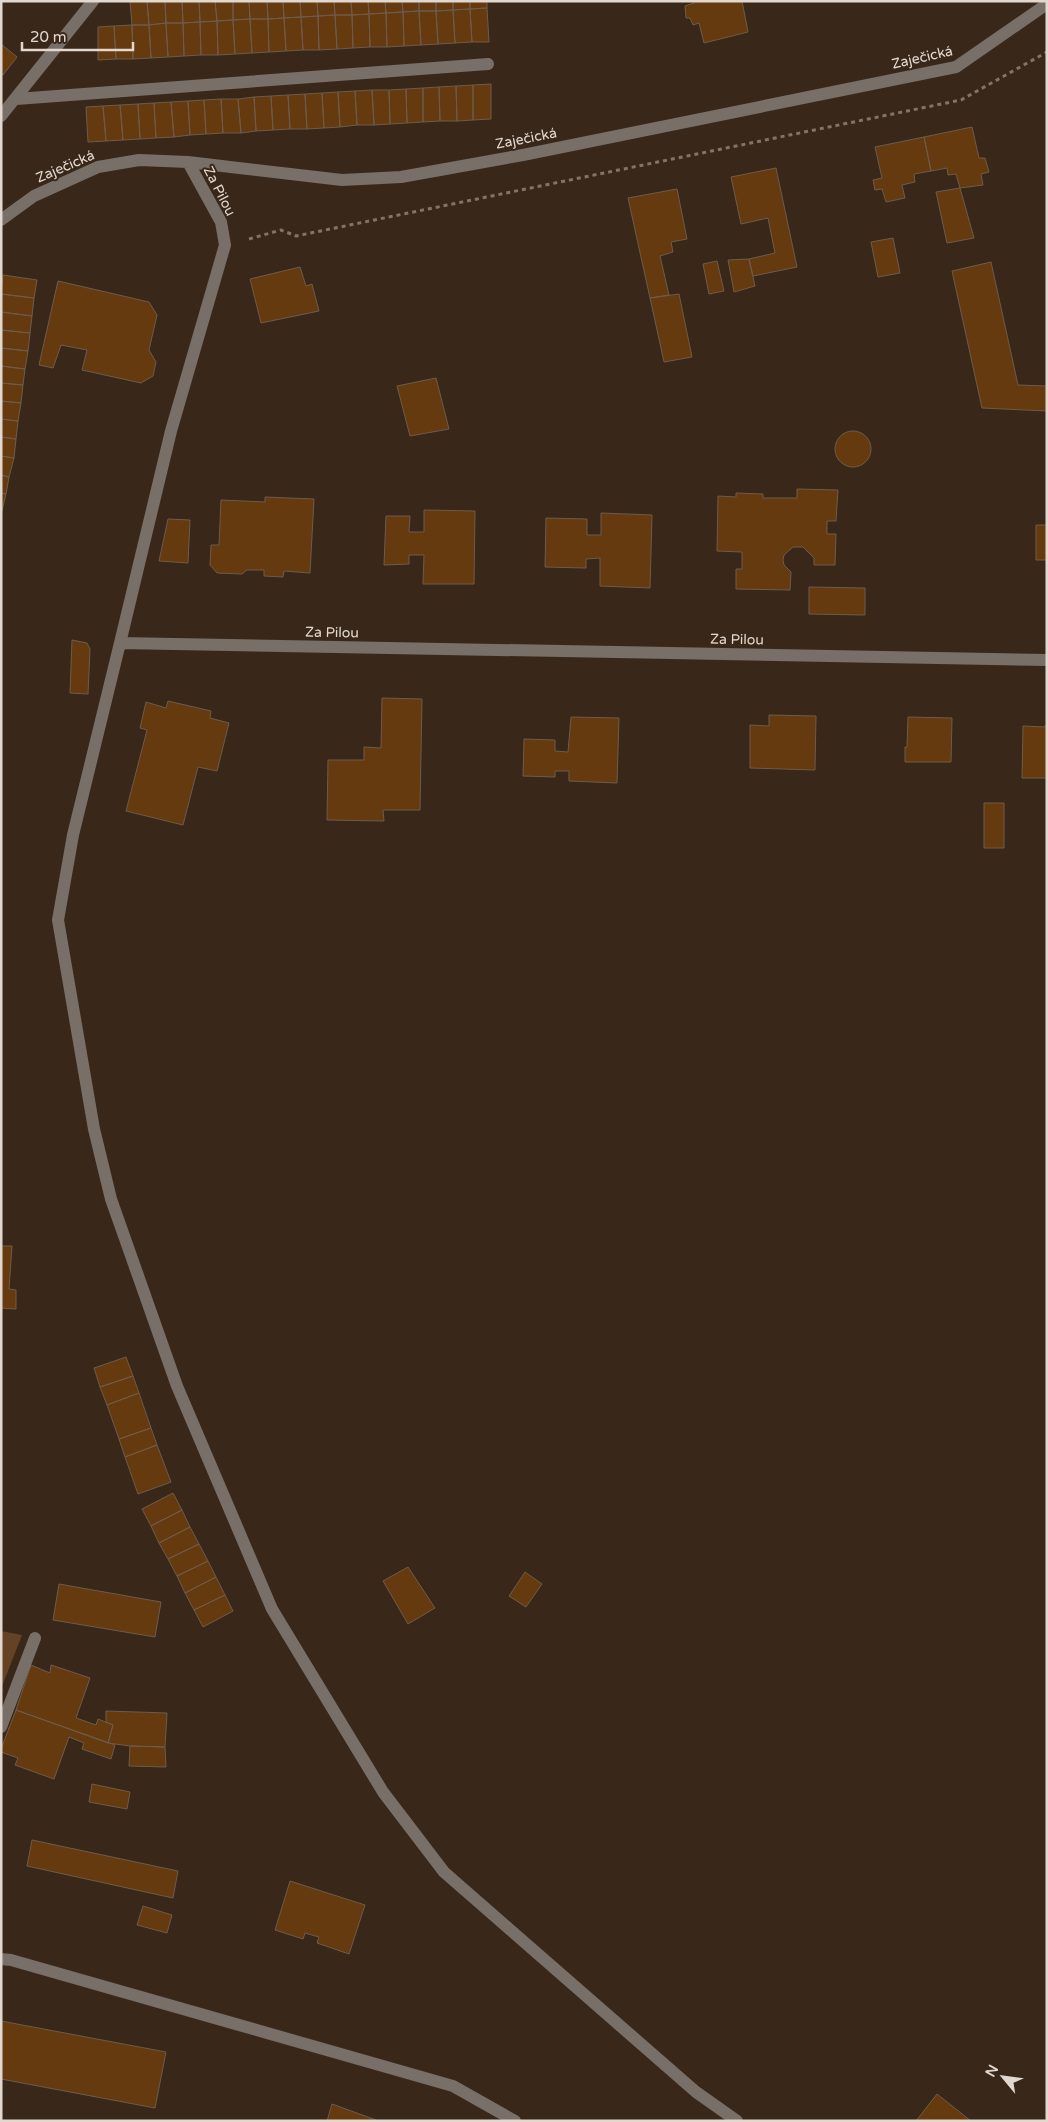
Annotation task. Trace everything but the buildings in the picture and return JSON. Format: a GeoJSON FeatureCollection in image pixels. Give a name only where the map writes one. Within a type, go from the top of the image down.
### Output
{"type":"FeatureCollection","features":[{"type":"Feature","properties":{"kind":"street"},"geometry":{"type":"LineString","coordinates":[[1,116],[93,1]]}},
{"type":"Feature","properties":{"kind":"street","name":"Zaječická"},"geometry":{"type":"LineString","coordinates":[[1,220],[34,196],[98,166],[139,160],[188,162],[342,180],[401,177],[523,155],[956,67],[1047,4]]}},
{"type":"Feature","properties":{"kind":"street"},"geometry":{"type":"LineString","coordinates":[[16,99],[488,64]]}},
{"type":"Feature","properties":{"kind":"street","name":"Za Pilou"},"geometry":{"type":"LineString","coordinates":[[188,162],[221,222],[225,245],[170,431],[120,644],[1047,660]]}},
{"type":"Feature","properties":{"kind":"street"},"geometry":{"type":"LineString","coordinates":[[120,644],[73,836],[58,920],[94,1129],[111,1199],[177,1386],[272,1610],[383,1792],[444,1872],[696,2092],[737,2121]]}},
{"type":"Feature","properties":{"kind":"street"},"geometry":{"type":"LineString","coordinates":[[1,1727],[36,1638]]}},
{"type":"Feature","properties":{"kind":"street"},"geometry":{"type":"LineString","coordinates":[[1,1959],[11,1960],[453,2086],[515,2121]]}},
{"type":"Feature","properties":{"kind":"path"},"geometry":{"type":"LineString","coordinates":[[225,245],[281,230],[296,236],[961,100],[1047,52]]}},
{"type":"Feature","properties":{"kind":"shaded area"},"geometry":{"type":"Polygon","coordinates":[[[1,1631],[22,1635],[1,1689],[1,1631]]]}}]}
